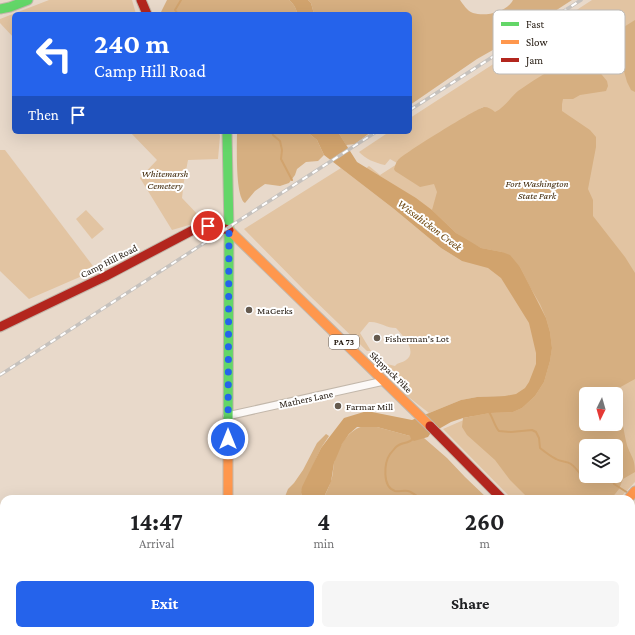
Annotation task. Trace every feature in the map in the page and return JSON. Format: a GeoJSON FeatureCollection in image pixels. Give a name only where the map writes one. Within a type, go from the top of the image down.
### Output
{"type":"FeatureCollection","features":[{"type":"Feature","properties":{"kind":"main road"},"geometry":{"type":"LineString","coordinates":[[0,8],[10,7],[28,0]]}},
{"type":"Feature","properties":{"kind":"main road"},"geometry":{"type":"LineString","coordinates":[[141,0],[146,12]]}},
{"type":"Feature","properties":{"kind":"main road"},"geometry":{"type":"LineString","coordinates":[[227,134],[229,230],[228,495]]}},
{"type":"Feature","properties":{"kind":"main road","name":"Camp Hill Road"},"geometry":{"type":"LineString","coordinates":[[0,327],[106,276],[195,229],[212,226],[229,230]]}},
{"type":"Feature","properties":{"kind":"main road","name":"Skippack Pike"},"geometry":{"type":"LineString","coordinates":[[229,230],[420,416],[498,495]]}},
{"type":"Feature","properties":{"kind":"main road"},"geometry":{"type":"LineString","coordinates":[[228,259],[235,252],[250,249]]}},
{"type":"Feature","properties":{"kind":"street","name":"Mathers Lane"},"geometry":{"type":"LineString","coordinates":[[228,416],[384,381]]}},
{"type":"Feature","properties":{"kind":"green space"},"geometry":{"type":"Polygon","coordinates":[[[49,0],[132,0],[135,12],[18,12],[49,0]]]}},
{"type":"Feature","properties":{"kind":"green space"},"geometry":{"type":"Polygon","coordinates":[[[167,0],[289,0],[296,12],[161,12],[167,0]]]}},
{"type":"Feature","properties":{"kind":"green space"},"geometry":{"type":"Polygon","coordinates":[[[308,0],[460,0],[465,7],[473,13],[493,13],[493,50],[477,59],[412,104],[412,12],[313,12],[311,3],[308,0]]]}},
{"type":"Feature","properties":{"kind":"green space"},"geometry":{"type":"Polygon","coordinates":[[[513,0],[572,0],[557,10],[501,10],[506,8],[513,0]]]}},
{"type":"Feature","properties":{"kind":"green space","name":"Fort Washington State Park"},"geometry":{"type":"Polygon","coordinates":[[[592,0],[635,0],[635,482],[623,495],[508,495],[443,429],[505,402],[505,396],[477,397],[461,400],[429,413],[406,395],[393,378],[385,364],[395,366],[406,360],[409,356],[410,348],[396,328],[369,322],[360,333],[371,351],[367,351],[244,229],[341,168],[441,248],[462,261],[357,175],[369,166],[380,175],[484,108],[483,107],[398,160],[397,163],[390,159],[385,165],[381,164],[368,159],[359,152],[386,134],[412,134],[412,117],[493,64],[493,74],[625,74],[625,10],[577,10],[592,0]]]}},
{"type":"Feature","properties":{"kind":"green space"},"geometry":{"type":"Polygon","coordinates":[[[12,14],[12,36],[0,23],[0,19],[12,14]]]}},
{"type":"Feature","properties":{"kind":"green space"},"geometry":{"type":"Polygon","coordinates":[[[635,20],[635,92],[631,90],[625,74],[625,26],[635,20]]]}},
{"type":"Feature","properties":{"kind":"green space","name":"Fort Washington State Park"},"geometry":{"type":"Polygon","coordinates":[[[544,74],[601,74],[607,81],[608,86],[606,91],[580,95],[573,99],[563,99],[562,111],[590,130],[596,137],[596,147],[588,189],[593,200],[593,216],[625,257],[635,273],[635,379],[621,387],[579,387],[579,431],[623,431],[623,425],[627,445],[634,460],[635,472],[623,479],[623,439],[579,439],[579,483],[621,483],[614,495],[525,495],[510,480],[495,460],[467,435],[462,427],[463,418],[490,413],[513,412],[522,408],[535,396],[544,382],[550,361],[552,348],[550,332],[540,304],[520,267],[502,252],[481,248],[469,242],[456,233],[432,210],[437,192],[434,184],[420,187],[394,169],[398,160],[426,141],[478,109],[487,107],[495,112],[518,91],[544,74]]]}},
{"type":"Feature","properties":{"kind":"green space","name":"Whitemarsh Cemetery"},"geometry":{"type":"Polygon","coordinates":[[[132,134],[220,134],[218,159],[188,160],[182,198],[201,218],[196,223],[172,230],[140,178],[157,160],[132,134]]]}},
{"type":"Feature","properties":{"kind":"green space"},"geometry":{"type":"Polygon","coordinates":[[[237,134],[310,134],[317,140],[324,155],[318,161],[306,162],[297,169],[295,175],[289,183],[280,186],[265,184],[255,191],[245,203],[242,199],[238,181],[237,134]]]}},
{"type":"Feature","properties":{"kind":"green space"},"geometry":{"type":"Polygon","coordinates":[[[339,134],[368,134],[355,144],[346,145],[339,134]]]}},
{"type":"Feature","properties":{"kind":"green space"},"geometry":{"type":"Polygon","coordinates":[[[0,150],[5,150],[96,270],[29,299],[0,271],[0,150]]]}},
{"type":"Feature","properties":{"kind":"green space"},"geometry":{"type":"Polygon","coordinates":[[[86,210],[104,229],[92,239],[76,219],[86,210]]]}},
{"type":"Feature","properties":{"kind":"green space"},"geometry":{"type":"Polygon","coordinates":[[[365,426],[377,427],[410,436],[424,438],[447,458],[484,495],[325,495],[331,481],[334,463],[341,445],[349,434],[365,426]]]}},
{"type":"Feature","properties":{"kind":"green space"},"geometry":{"type":"Polygon","coordinates":[[[326,434],[329,436],[321,448],[301,492],[301,495],[286,495],[288,489],[303,470],[317,443],[326,434]]]}},
{"type":"Feature","properties":{"kind":"water"},"geometry":{"type":"Polygon","coordinates":[[[289,0],[308,0],[311,3],[313,12],[296,12],[289,0]]]}},
{"type":"Feature","properties":{"kind":"water","name":"Wissahickon Creek"},"geometry":{"type":"Polygon","coordinates":[[[310,134],[339,134],[357,162],[416,198],[432,210],[456,233],[481,248],[510,255],[520,267],[546,318],[552,348],[544,382],[535,396],[522,408],[513,412],[490,413],[463,418],[451,422],[430,434],[428,437],[414,441],[410,436],[377,427],[357,427],[349,434],[342,444],[334,463],[331,482],[325,495],[301,495],[302,487],[321,448],[344,418],[367,411],[412,420],[461,400],[477,397],[516,394],[525,388],[529,382],[536,364],[536,353],[529,323],[501,278],[488,268],[462,261],[441,248],[394,209],[324,155],[317,140],[310,134]]]}},
{"type":"Feature","properties":{"kind":"waterway"},"geometry":{"type":"LineString","coordinates":[[176,12],[175,10],[181,0]]}},
{"type":"Feature","properties":{"kind":"waterway"},"geometry":{"type":"LineString","coordinates":[[273,134],[280,141],[282,150],[281,159],[292,180]]}},
{"type":"Feature","properties":{"kind":"waterway"},"geometry":{"type":"LineString","coordinates":[[489,412],[499,431],[511,432],[532,430],[536,432],[539,438],[540,448],[552,457],[568,462],[579,472]]}},
{"type":"Feature","properties":{"kind":"waterway"},"geometry":{"type":"LineString","coordinates":[[413,439],[409,442],[398,445],[390,454],[386,463],[385,474],[386,480],[391,489],[395,491],[410,492],[415,495]]}},
{"type":"Feature","properties":{"kind":"waterway"},"geometry":{"type":"LineString","coordinates":[[614,483],[628,493]]}},
{"type":"Feature","properties":{"kind":"railway"},"geometry":{"type":"LineString","coordinates":[[565,10],[581,0]]}},
{"type":"Feature","properties":{"kind":"railway"},"geometry":{"type":"LineString","coordinates":[[412,109],[493,57]]}},
{"type":"Feature","properties":{"kind":"railway"},"geometry":{"type":"LineString","coordinates":[[0,375],[373,134]]}},
{"type":"Feature","properties":{"kind":"traffic: fast"},"geometry":{"type":"LineString","coordinates":[[0,9],[28,0]]}},
{"type":"Feature","properties":{"kind":"traffic: fast"},"geometry":{"type":"LineString","coordinates":[[227,134],[229,230],[228,435]]}},
{"type":"Feature","properties":{"kind":"traffic: slow"},"geometry":{"type":"LineString","coordinates":[[229,230],[430,426]]}},
{"type":"Feature","properties":{"kind":"traffic: slow"},"geometry":{"type":"LineString","coordinates":[[228,435],[228,495]]}},
{"type":"Feature","properties":{"kind":"traffic: slow"},"geometry":{"type":"LineString","coordinates":[[632,495],[635,491]]}},
{"type":"Feature","properties":{"kind":"traffic: jam"},"geometry":{"type":"LineString","coordinates":[[141,0],[146,12]]}},
{"type":"Feature","properties":{"kind":"traffic: jam"},"geometry":{"type":"LineString","coordinates":[[0,327],[106,276],[195,229],[212,226],[229,230]]}},
{"type":"Feature","properties":{"kind":"traffic: jam"},"geometry":{"type":"LineString","coordinates":[[430,426],[498,495]]}},
{"type":"Feature","properties":{"kind":"place","name":"MaGerks"},"geometry":{"type":"Point","coordinates":[249,310]}},
{"type":"Feature","properties":{"kind":"place","name":"Fisherman's Lot"},"geometry":{"type":"Point","coordinates":[377,338]}},
{"type":"Feature","properties":{"kind":"place","name":"Farmar Mill"},"geometry":{"type":"Point","coordinates":[338,406]}},
{"type":"Feature","properties":{"kind":"route"},"geometry":{"type":"LineString","coordinates":[[208,226],[219,226],[229,230],[228,439]]}}]}
